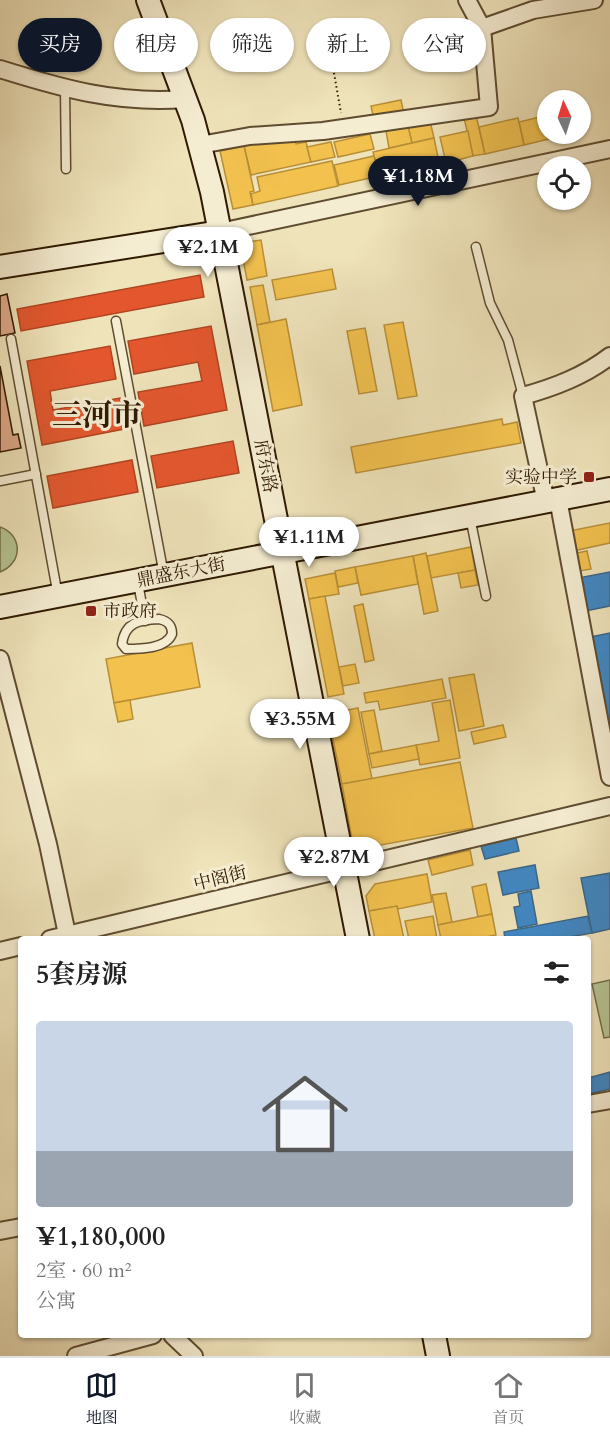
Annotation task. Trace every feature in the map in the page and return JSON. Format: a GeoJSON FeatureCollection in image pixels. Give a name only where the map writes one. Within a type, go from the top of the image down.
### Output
{"type":"FeatureCollection","features":[{"type":"Feature","properties":{"kind":"street","name":"府东路"},"geometry":{"type":"LineString","coordinates":[[148,0],[200,145],[220,232],[357,936]]}},
{"type":"Feature","properties":{"kind":"street"},"geometry":{"type":"LineString","coordinates":[[467,0],[477,18]]}},
{"type":"Feature","properties":{"kind":"street"},"geometry":{"type":"LineString","coordinates":[[486,27],[533,10],[594,0]]}},
{"type":"Feature","properties":{"kind":"street"},"geometry":{"type":"LineString","coordinates":[[0,69],[108,98],[154,101],[185,99]]}},
{"type":"Feature","properties":{"kind":"street"},"geometry":{"type":"LineString","coordinates":[[200,145],[250,136],[344,128],[489,106],[486,72]]}},
{"type":"Feature","properties":{"kind":"street"},"geometry":{"type":"LineString","coordinates":[[0,267],[220,232],[610,149]]}},
{"type":"Feature","properties":{"kind":"street"},"geometry":{"type":"LineString","coordinates":[[610,356],[579,376],[558,386],[523,396],[552,500],[610,777]]}},
{"type":"Feature","properties":{"kind":"street","name":"鼎盛东大街"},"geometry":{"type":"LineString","coordinates":[[0,607],[610,489]]}},
{"type":"Feature","properties":{"kind":"street"},"geometry":{"type":"LineString","coordinates":[[0,659],[48,844],[62,936]]}},
{"type":"Feature","properties":{"kind":"street","name":"中阁街"},"geometry":{"type":"LineString","coordinates":[[70,936],[344,868],[610,806]]}},
{"type":"Feature","properties":{"kind":"street"},"geometry":{"type":"LineString","coordinates":[[0,951],[18,947]]}},
{"type":"Feature","properties":{"kind":"street"},"geometry":{"type":"LineString","coordinates":[[591,1103],[610,1100]]}},
{"type":"Feature","properties":{"kind":"street"},"geometry":{"type":"LineString","coordinates":[[0,1231],[18,1228]]}},
{"type":"Feature","properties":{"kind":"street"},"geometry":{"type":"LineString","coordinates":[[76,1356],[142,1338]]}},
{"type":"Feature","properties":{"kind":"street"},"geometry":{"type":"LineString","coordinates":[[175,1338],[194,1356]]}},
{"type":"Feature","properties":{"kind":"street"},"geometry":{"type":"LineString","coordinates":[[435,1338],[438,1356]]}},
{"type":"Feature","properties":{"kind":"lane"},"geometry":{"type":"LineString","coordinates":[[65,88],[66,169]]}},
{"type":"Feature","properties":{"kind":"lane"},"geometry":{"type":"LineString","coordinates":[[476,247],[490,303],[505,333],[523,396]]}},
{"type":"Feature","properties":{"kind":"lane"},"geometry":{"type":"LineString","coordinates":[[116,321],[164,575]]}},
{"type":"Feature","properties":{"kind":"lane"},"geometry":{"type":"LineString","coordinates":[[11,339],[58,596]]}},
{"type":"Feature","properties":{"kind":"lane"},"geometry":{"type":"LineString","coordinates":[[0,481],[36,474]]}},
{"type":"Feature","properties":{"kind":"lane"},"geometry":{"type":"LineString","coordinates":[[470,516],[486,596]]}},
{"type":"Feature","properties":{"kind":"lane"},"geometry":{"type":"LineString","coordinates":[[137,580],[145,621]]}},
{"type":"Feature","properties":{"kind":"lane"},"geometry":{"type":"LineString","coordinates":[[159,619],[168,622],[172,630],[171,639],[154,646],[126,649],[122,644],[125,630],[136,622],[145,621],[159,619]]}},
{"type":"Feature","properties":{"kind":"path"},"geometry":{"type":"LineString","coordinates":[[334,72],[344,128]]}},
{"type":"Feature","properties":{"kind":"green space"},"geometry":{"type":"Polygon","coordinates":[[[0,527],[13,536],[17,549],[13,562],[0,572],[0,527]]]}},
{"type":"Feature","properties":{"kind":"green space"},"geometry":{"type":"Polygon","coordinates":[[[610,980],[610,1037],[604,1038],[592,984],[610,980]]]}},
{"type":"Feature","properties":{"kind":"building: 住宅"},"geometry":{"type":"Polygon","coordinates":[[[401,100],[404,114],[374,120],[371,106],[401,100]]]}},
{"type":"Feature","properties":{"kind":"building: 住宅"},"geometry":{"type":"Polygon","coordinates":[[[476,115],[485,154],[473,156],[464,118],[476,115]]]}},
{"type":"Feature","properties":{"kind":"building: 住宅"},"geometry":{"type":"Polygon","coordinates":[[[518,118],[524,145],[485,154],[479,127],[518,118]]]}},
{"type":"Feature","properties":{"kind":"building: 住宅"},"geometry":{"type":"Polygon","coordinates":[[[537,118],[537,142],[524,145],[519,122],[537,118]]]}},
{"type":"Feature","properties":{"kind":"building: 住宅"},"geometry":{"type":"Polygon","coordinates":[[[430,121],[434,138],[412,143],[408,126],[430,121]]]}},
{"type":"Feature","properties":{"kind":"building: 住宅"},"geometry":{"type":"Polygon","coordinates":[[[408,126],[412,143],[389,148],[386,131],[408,126]]]}},
{"type":"Feature","properties":{"kind":"building: 住宅"},"geometry":{"type":"Polygon","coordinates":[[[468,131],[473,156],[446,163],[440,137],[468,131]]]}},
{"type":"Feature","properties":{"kind":"building: 住宅"},"geometry":{"type":"Polygon","coordinates":[[[370,134],[374,149],[338,157],[334,142],[370,134]]]}},
{"type":"Feature","properties":{"kind":"building: 住宅"},"geometry":{"type":"Polygon","coordinates":[[[286,137],[287,142],[295,141],[296,144],[306,142],[311,162],[251,175],[244,146],[286,137]]]}},
{"type":"Feature","properties":{"kind":"building: 住宅"},"geometry":{"type":"Polygon","coordinates":[[[434,138],[439,162],[379,176],[373,152],[434,138]]]}},
{"type":"Feature","properties":{"kind":"building: 住宅"},"geometry":{"type":"Polygon","coordinates":[[[331,142],[335,157],[311,162],[307,147],[331,142]]]}},
{"type":"Feature","properties":{"kind":"building: 住宅"},"geometry":{"type":"Polygon","coordinates":[[[244,146],[254,191],[250,192],[253,205],[233,209],[220,151],[244,146]]]}},
{"type":"Feature","properties":{"kind":"building: 住宅"},"geometry":{"type":"Polygon","coordinates":[[[374,156],[379,176],[339,185],[334,165],[374,156]]]}},
{"type":"Feature","properties":{"kind":"building: 住宅"},"geometry":{"type":"Polygon","coordinates":[[[332,161],[338,186],[253,205],[251,194],[260,191],[257,177],[332,161]]]}},
{"type":"Feature","properties":{"kind":"building: 住宅"},"geometry":{"type":"Polygon","coordinates":[[[261,240],[267,276],[247,280],[240,243],[261,240]]]}},
{"type":"Feature","properties":{"kind":"building: 住宅"},"geometry":{"type":"Polygon","coordinates":[[[332,269],[336,289],[276,300],[272,280],[332,269]]]}},
{"type":"Feature","properties":{"kind":"building: 住宅"},"geometry":{"type":"Polygon","coordinates":[[[263,285],[270,322],[257,325],[250,287],[263,285]]]}},
{"type":"Feature","properties":{"kind":"building: 住宅"},"geometry":{"type":"Polygon","coordinates":[[[286,319],[302,405],[273,411],[257,325],[286,319]]]}},
{"type":"Feature","properties":{"kind":"building: 住宅"},"geometry":{"type":"Polygon","coordinates":[[[403,322],[417,396],[398,399],[384,325],[403,322]]]}},
{"type":"Feature","properties":{"kind":"building: 住宅"},"geometry":{"type":"Polygon","coordinates":[[[365,328],[377,391],[359,394],[347,331],[365,328]]]}},
{"type":"Feature","properties":{"kind":"building: 住宅"},"geometry":{"type":"Polygon","coordinates":[[[502,419],[503,425],[517,422],[521,443],[356,473],[351,447],[502,419]]]}},
{"type":"Feature","properties":{"kind":"building: 住宅"},"geometry":{"type":"Polygon","coordinates":[[[610,523],[610,543],[573,551],[569,531],[610,523]]]}},
{"type":"Feature","properties":{"kind":"building: 住宅"},"geometry":{"type":"Polygon","coordinates":[[[471,547],[475,570],[431,578],[427,556],[471,547]]]}},
{"type":"Feature","properties":{"kind":"building: 住宅"},"geometry":{"type":"Polygon","coordinates":[[[587,551],[591,569],[580,571],[577,553],[587,551]]]}},
{"type":"Feature","properties":{"kind":"building: 住宅"},"geometry":{"type":"Polygon","coordinates":[[[426,553],[438,611],[424,614],[413,556],[426,553]]]}},
{"type":"Feature","properties":{"kind":"building: 住宅"},"geometry":{"type":"Polygon","coordinates":[[[413,556],[418,584],[361,595],[355,567],[413,556]]]}},
{"type":"Feature","properties":{"kind":"building: 住宅"},"geometry":{"type":"Polygon","coordinates":[[[355,567],[358,583],[338,587],[335,571],[355,567]]]}},
{"type":"Feature","properties":{"kind":"building: 住宅"},"geometry":{"type":"Polygon","coordinates":[[[475,570],[478,585],[461,588],[458,573],[475,570]]]}},
{"type":"Feature","properties":{"kind":"building: 住宅"},"geometry":{"type":"Polygon","coordinates":[[[335,573],[339,594],[309,599],[305,579],[335,573]]]}},
{"type":"Feature","properties":{"kind":"building: 住宅"},"geometry":{"type":"Polygon","coordinates":[[[325,596],[344,694],[328,697],[309,599],[325,596]]]}},
{"type":"Feature","properties":{"kind":"building: 住宅"},"geometry":{"type":"Polygon","coordinates":[[[363,604],[374,660],[365,662],[354,606],[363,604]]]}},
{"type":"Feature","properties":{"kind":"building: 住宅"},"geometry":{"type":"Polygon","coordinates":[[[192,643],[200,687],[114,703],[106,659],[192,643]]]}},
{"type":"Feature","properties":{"kind":"building: 住宅"},"geometry":{"type":"Polygon","coordinates":[[[355,664],[359,683],[343,686],[339,667],[355,664]]]}},
{"type":"Feature","properties":{"kind":"building: 住宅"},"geometry":{"type":"Polygon","coordinates":[[[474,674],[484,726],[459,731],[449,678],[474,674]]]}},
{"type":"Feature","properties":{"kind":"building: 住宅"},"geometry":{"type":"Polygon","coordinates":[[[442,679],[446,698],[380,710],[378,701],[366,703],[364,693],[442,679]]]}},
{"type":"Feature","properties":{"kind":"building: 住宅"},"geometry":{"type":"Polygon","coordinates":[[[130,700],[133,719],[118,722],[114,703],[130,700]]]}},
{"type":"Feature","properties":{"kind":"building: 住宅"},"geometry":{"type":"Polygon","coordinates":[[[450,700],[460,758],[420,765],[416,745],[439,741],[432,703],[450,700]]]}},
{"type":"Feature","properties":{"kind":"building: 住宅"},"geometry":{"type":"Polygon","coordinates":[[[358,708],[372,779],[342,784],[328,714],[358,708]]]}},
{"type":"Feature","properties":{"kind":"building: 住宅"},"geometry":{"type":"Polygon","coordinates":[[[374,710],[382,751],[369,754],[361,712],[374,710]]]}},
{"type":"Feature","properties":{"kind":"building: 住宅"},"geometry":{"type":"Polygon","coordinates":[[[503,725],[506,737],[474,744],[471,732],[503,725]]]}},
{"type":"Feature","properties":{"kind":"building: 住宅"},"geometry":{"type":"Polygon","coordinates":[[[416,745],[419,759],[372,768],[369,754],[416,745]]]}},
{"type":"Feature","properties":{"kind":"building: 住宅"},"geometry":{"type":"Polygon","coordinates":[[[460,762],[473,828],[354,850],[342,784],[460,762]]]}},
{"type":"Feature","properties":{"kind":"building: 住宅"},"geometry":{"type":"Polygon","coordinates":[[[470,850],[473,865],[432,875],[428,860],[470,850]]]}},
{"type":"Feature","properties":{"kind":"building: 住宅"},"geometry":{"type":"Polygon","coordinates":[[[427,874],[432,902],[398,909],[397,906],[369,911],[366,896],[375,884],[427,874]]]}},
{"type":"Feature","properties":{"kind":"building: 住宅"},"geometry":{"type":"Polygon","coordinates":[[[486,884],[492,914],[478,917],[472,887],[486,884]]]}},
{"type":"Feature","properties":{"kind":"building: 住宅"},"geometry":{"type":"Polygon","coordinates":[[[446,893],[452,922],[438,925],[432,895],[446,893]]]}},
{"type":"Feature","properties":{"kind":"building: 住宅"},"geometry":{"type":"Polygon","coordinates":[[[397,906],[403,936],[374,936],[369,911],[397,906]]]}},
{"type":"Feature","properties":{"kind":"building: 住宅"},"geometry":{"type":"Polygon","coordinates":[[[492,914],[496,935],[440,936],[438,925],[492,914]]]}},
{"type":"Feature","properties":{"kind":"building: 住宅"},"geometry":{"type":"Polygon","coordinates":[[[433,916],[436,936],[408,936],[405,921],[433,916]]]}},
{"type":"Feature","properties":{"kind":"building: 商业"},"geometry":{"type":"Polygon","coordinates":[[[200,275],[204,297],[21,331],[17,309],[200,275]]]}},
{"type":"Feature","properties":{"kind":"building: 商业"},"geometry":{"type":"Polygon","coordinates":[[[211,326],[227,410],[144,426],[138,392],[202,381],[198,362],[134,374],[128,341],[211,326]]]}},
{"type":"Feature","properties":{"kind":"building: 商业"},"geometry":{"type":"Polygon","coordinates":[[[110,346],[116,379],[50,391],[53,410],[120,398],[125,429],[42,445],[27,361],[110,346]]]}},
{"type":"Feature","properties":{"kind":"building: 商业"},"geometry":{"type":"Polygon","coordinates":[[[233,441],[239,473],[157,488],[151,456],[233,441]]]}},
{"type":"Feature","properties":{"kind":"building: 商业"},"geometry":{"type":"Polygon","coordinates":[[[132,460],[138,492],[53,508],[47,476],[132,460]]]}},
{"type":"Feature","properties":{"kind":"building: 学校"},"geometry":{"type":"Polygon","coordinates":[[[610,572],[610,606],[585,611],[578,578],[610,572]]]}},
{"type":"Feature","properties":{"kind":"building: 学校"},"geometry":{"type":"Polygon","coordinates":[[[610,633],[610,735],[590,637],[610,633]]]}},
{"type":"Feature","properties":{"kind":"building: 学校"},"geometry":{"type":"Polygon","coordinates":[[[516,838],[519,851],[485,859],[481,846],[516,838]]]}},
{"type":"Feature","properties":{"kind":"building: 学校"},"geometry":{"type":"Polygon","coordinates":[[[535,865],[539,888],[503,895],[498,872],[535,865]]]}},
{"type":"Feature","properties":{"kind":"building: 学校"},"geometry":{"type":"Polygon","coordinates":[[[610,873],[610,929],[592,933],[581,878],[610,873]]]}},
{"type":"Feature","properties":{"kind":"building: 学校"},"geometry":{"type":"Polygon","coordinates":[[[531,891],[537,924],[518,928],[514,907],[520,906],[518,894],[531,891]]]}},
{"type":"Feature","properties":{"kind":"building: 学校"},"geometry":{"type":"Polygon","coordinates":[[[588,916],[592,933],[575,936],[505,936],[504,932],[588,916]]]}},
{"type":"Feature","properties":{"kind":"building: 学校"},"geometry":{"type":"Polygon","coordinates":[[[610,1072],[610,1089],[591,1093],[591,1077],[610,1072]]]}},
{"type":"Feature","properties":{"kind":"building: 其他"},"geometry":{"type":"Polygon","coordinates":[[[7,294],[15,333],[0,336],[0,296],[7,294]]]}},
{"type":"Feature","properties":{"kind":"building: 其他"},"geometry":{"type":"Polygon","coordinates":[[[0,366],[13,435],[18,434],[21,448],[0,452],[0,366]]]}},
{"type":"Feature","properties":{"kind":"place","name":"实验中学"},"geometry":{"type":"Point","coordinates":[589,477]}},
{"type":"Feature","properties":{"kind":"place","name":"市政府"},"geometry":{"type":"Point","coordinates":[91,611]}},
{"type":"Feature","properties":{"kind":"district","name":"三河市"},"geometry":{"type":"Point","coordinates":[97,415]}}]}
